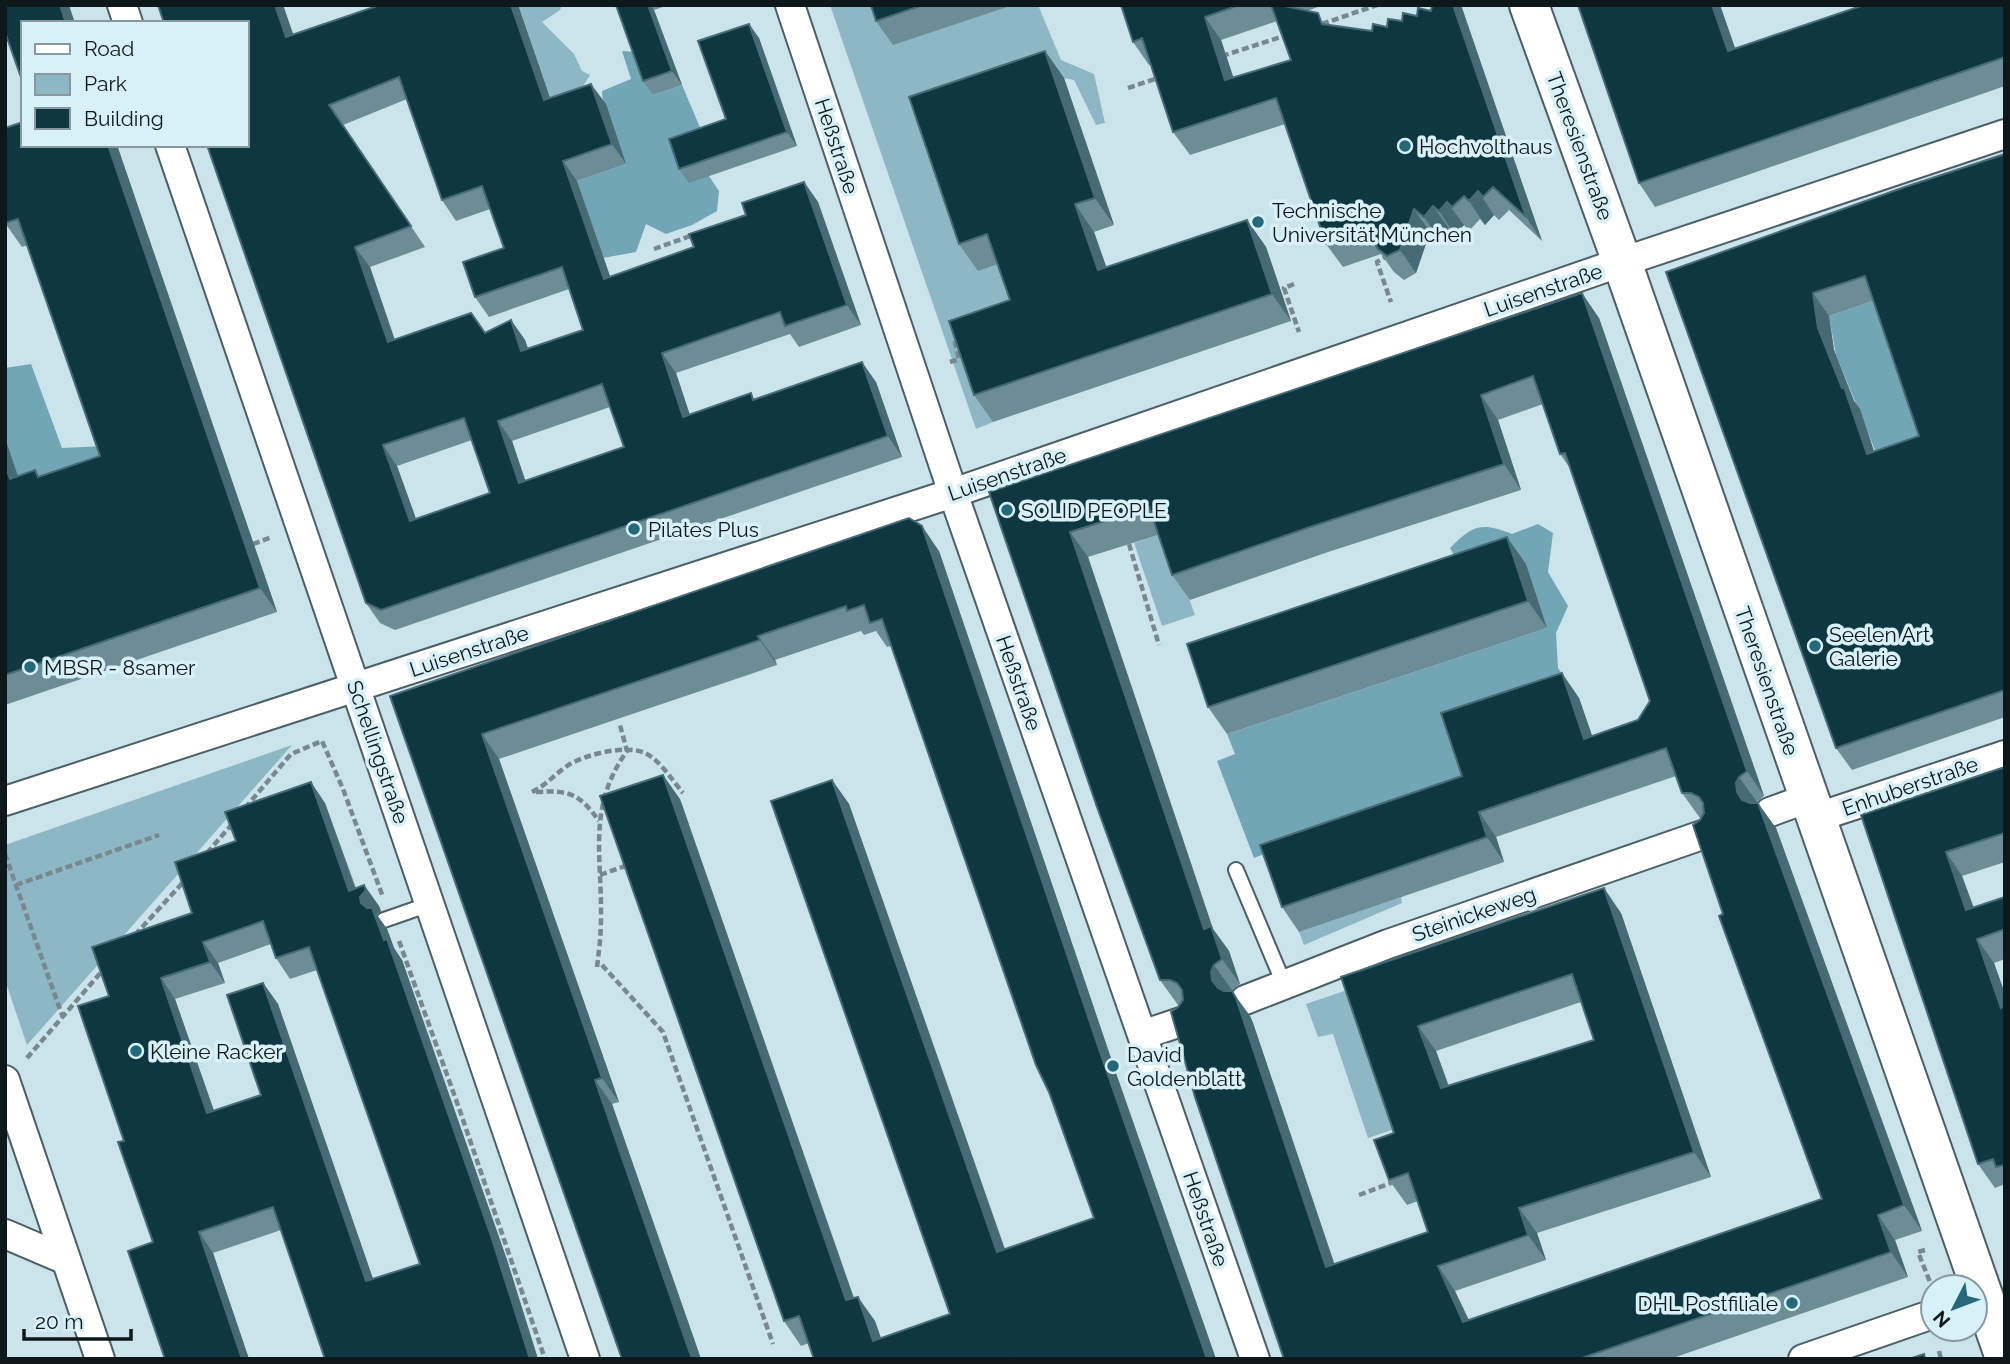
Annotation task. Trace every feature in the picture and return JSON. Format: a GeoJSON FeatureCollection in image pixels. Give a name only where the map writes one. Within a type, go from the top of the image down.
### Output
{"type":"FeatureCollection","features":[{"type":"Feature","properties":{"kind":"main road","name":"Theresienstraße"},"geometry":{"type":"LineString","coordinates":[[1529,5],[1979,1273]]}},
{"type":"Feature","properties":{"kind":"main road","name":"Theresienstraße"},"geometry":{"type":"LineString","coordinates":[[1989,1303],[2005,1358]]}},
{"type":"Feature","properties":{"kind":"street","name":"Heßstraße"},"geometry":{"type":"LineString","coordinates":[[790,5],[953,493],[1255,1359]]}},
{"type":"Feature","properties":{"kind":"street","name":"Luisenstraße"},"geometry":{"type":"LineString","coordinates":[[5,801],[953,493],[1622,262],[2005,134]]}},
{"type":"Feature","properties":{"kind":"street","name":"Schellingstraße"},"geometry":{"type":"LineString","coordinates":[[171,147],[585,1359]]}},
{"type":"Feature","properties":{"kind":"street","name":"Enhuberstraße"},"geometry":{"type":"LineString","coordinates":[[1812,808],[2005,755]]}},
{"type":"Feature","properties":{"kind":"street"},"geometry":{"type":"LineString","coordinates":[[1770,811],[1812,808]]}},
{"type":"Feature","properties":{"kind":"street","name":"Steinickeweg"},"geometry":{"type":"LineString","coordinates":[[1245,1000],[1388,944],[1705,834]]}},
{"type":"Feature","properties":{"kind":"street"},"geometry":{"type":"LineString","coordinates":[[1142,1035],[1184,1021]]}},
{"type":"Feature","properties":{"kind":"street"},"geometry":{"type":"LineString","coordinates":[[6,1082],[100,1359]]}},
{"type":"Feature","properties":{"kind":"street"},"geometry":{"type":"LineString","coordinates":[[5,1234],[66,1260]]}},
{"type":"Feature","properties":{"kind":"street"},"geometry":{"type":"LineString","coordinates":[[1803,1359],[1919,1319]]}},
{"type":"Feature","properties":{"kind":"lane"},"geometry":{"type":"LineString","coordinates":[[1236,870],[1284,984]]}},
{"type":"Feature","properties":{"kind":"lane"},"geometry":{"type":"LineString","coordinates":[[387,919],[430,904]]}},
{"type":"Feature","properties":{"kind":"path"},"geometry":{"type":"LineString","coordinates":[[1313,26],[1377,5]]}},
{"type":"Feature","properties":{"kind":"path"},"geometry":{"type":"LineString","coordinates":[[1338,18],[1341,29]]}},
{"type":"Feature","properties":{"kind":"path"},"geometry":{"type":"LineString","coordinates":[[1213,60],[1288,35]]}},
{"type":"Feature","properties":{"kind":"path"},"geometry":{"type":"LineString","coordinates":[[1128,88],[1163,76]]}},
{"type":"Feature","properties":{"kind":"path"},"geometry":{"type":"LineString","coordinates":[[654,249],[706,230]]}},
{"type":"Feature","properties":{"kind":"path"},"geometry":{"type":"LineString","coordinates":[[1391,302],[1377,262],[1395,253]]}},
{"type":"Feature","properties":{"kind":"path"},"geometry":{"type":"LineString","coordinates":[[1294,284],[1284,288],[1299,332]]}},
{"type":"Feature","properties":{"kind":"path"},"geometry":{"type":"LineString","coordinates":[[950,362],[959,359],[954,338]]}},
{"type":"Feature","properties":{"kind":"path"},"geometry":{"type":"LineString","coordinates":[[1129,544],[1159,645]]}},
{"type":"Feature","properties":{"kind":"path"},"geometry":{"type":"LineString","coordinates":[[620,725],[627,751]]}},
{"type":"Feature","properties":{"kind":"path"},"geometry":{"type":"LineString","coordinates":[[203,858],[291,754],[322,741],[343,789],[387,919],[456,1099],[545,1359]]}},
{"type":"Feature","properties":{"kind":"path"},"geometry":{"type":"LineString","coordinates":[[600,822],[587,804],[576,795],[558,791],[531,792],[544,786],[566,767],[583,757],[604,751],[627,751],[645,752],[683,793]]}},
{"type":"Feature","properties":{"kind":"path"},"geometry":{"type":"LineString","coordinates":[[627,751],[616,766],[601,807],[600,966],[663,1032],[773,1345]]}},
{"type":"Feature","properties":{"kind":"path"},"geometry":{"type":"LineString","coordinates":[[16,885],[159,835]]}},
{"type":"Feature","properties":{"kind":"path"},"geometry":{"type":"LineString","coordinates":[[5,854],[62,1015]]}},
{"type":"Feature","properties":{"kind":"path"},"geometry":{"type":"LineString","coordinates":[[600,875],[632,864]]}},
{"type":"Feature","properties":{"kind":"path"},"geometry":{"type":"LineString","coordinates":[[133,937],[194,869]]}},
{"type":"Feature","properties":{"kind":"path"},"geometry":{"type":"LineString","coordinates":[[6,1082],[106,967]]}},
{"type":"Feature","properties":{"kind":"path"},"geometry":{"type":"LineString","coordinates":[[1359,1195],[1407,1177]]}},
{"type":"Feature","properties":{"kind":"path"},"geometry":{"type":"LineString","coordinates":[[1925,1250],[1919,1252],[1927,1273]]}},
{"type":"Feature","properties":{"kind":"path"},"geometry":{"type":"LineString","coordinates":[[1938,1351],[1941,1359]]}},
{"type":"Feature","properties":{"kind":"green space"},"geometry":{"type":"Polygon","coordinates":[[[516,5],[562,5],[560,10],[542,22],[574,54],[582,71],[590,75],[578,94],[555,111],[516,5]]]}},
{"type":"Feature","properties":{"kind":"green space"},"geometry":{"type":"Polygon","coordinates":[[[830,5],[1038,5],[1061,60],[1094,74],[1105,123],[1096,125],[1074,80],[1064,78],[929,125],[978,270],[1006,261],[1029,327],[968,348],[993,422],[976,429],[830,5]]]}},
{"type":"Feature","properties":{"kind":"green space"},"geometry":{"type":"Polygon","coordinates":[[[1259,501],[1179,570],[1195,615],[1162,626],[1134,543],[1259,501]]]}},
{"type":"Feature","properties":{"kind":"green space"},"geometry":{"type":"Polygon","coordinates":[[[292,745],[27,1045],[5,980],[5,845],[292,745]]]}},
{"type":"Feature","properties":{"kind":"green space"},"geometry":{"type":"Polygon","coordinates":[[[1401,897],[1402,903],[1304,945],[1299,932],[1401,897]]]}},
{"type":"Feature","properties":{"kind":"green space"},"geometry":{"type":"Polygon","coordinates":[[[1359,986],[1401,1127],[1368,1138],[1333,1034],[1318,1037],[1306,1004],[1359,986]]]}},
{"type":"Feature","properties":{"kind":"shaded area"},"geometry":{"type":"Polygon","coordinates":[[[622,51],[637,52],[653,95],[682,85],[707,144],[709,176],[719,191],[717,211],[692,225],[666,234],[646,224],[636,252],[603,258],[577,181],[626,164],[603,105],[602,91],[631,79],[622,51]]]}},
{"type":"Feature","properties":{"kind":"shaded area"},"geometry":{"type":"Polygon","coordinates":[[[1879,299],[1929,441],[1877,455],[1836,355],[1829,316],[1879,299]]]}},
{"type":"Feature","properties":{"kind":"shaded area"},"geometry":{"type":"Polygon","coordinates":[[[31,364],[62,448],[105,446],[208,411],[212,442],[104,499],[5,478],[17,474],[5,438],[5,368],[31,364]]]}},
{"type":"Feature","properties":{"kind":"shaded area"},"geometry":{"type":"Polygon","coordinates":[[[1538,524],[1553,533],[1548,572],[1568,606],[1556,633],[1558,668],[1579,698],[1459,739],[1470,773],[1254,858],[1217,761],[1235,754],[1227,734],[1547,628],[1526,565],[1456,559],[1450,548],[1465,534],[1478,528],[1492,528],[1512,534],[1538,524]]]}},
{"type":"Feature","properties":{"kind":"building"},"geometry":{"type":"Polygon","coordinates":[[[5,5],[60,5],[65,21],[21,21],[21,77],[5,32],[5,5]]]}},
{"type":"Feature","properties":{"kind":"building"},"geometry":{"type":"Polygon","coordinates":[[[158,5],[275,5],[286,37],[380,5],[511,5],[544,100],[591,84],[612,144],[563,161],[604,279],[694,247],[689,234],[746,215],[742,203],[804,182],[847,305],[785,326],[780,312],[662,353],[683,417],[751,393],[753,400],[862,362],[888,436],[381,610],[366,603],[208,147],[248,147],[248,21],[163,21],[158,5]],[[399,77],[329,105],[411,226],[355,247],[388,342],[471,313],[485,333],[511,320],[521,351],[583,330],[562,267],[475,297],[463,262],[504,248],[482,186],[442,200],[399,77]],[[602,384],[498,421],[519,483],[624,447],[602,384]],[[464,418],[383,445],[410,521],[490,493],[464,418]]]}},
{"type":"Feature","properties":{"kind":"building"},"geometry":{"type":"Polygon","coordinates":[[[616,5],[648,5],[672,71],[643,81],[616,5]]]}},
{"type":"Feature","properties":{"kind":"building"},"geometry":{"type":"Polygon","coordinates":[[[871,5],[923,5],[876,21],[871,5]]]}},
{"type":"Feature","properties":{"kind":"building","name":"Hochvolthaus"},"geometry":{"type":"Polygon","coordinates":[[[1121,5],[1239,5],[1205,17],[1225,80],[1291,60],[1271,5],[1318,13],[1322,24],[1372,31],[1373,24],[1387,27],[1388,19],[1402,21],[1403,13],[1417,16],[1418,8],[1431,11],[1432,5],[1453,5],[1526,217],[1493,187],[1483,197],[1478,191],[1469,201],[1464,196],[1452,207],[1447,202],[1439,211],[1433,206],[1424,217],[1414,209],[1400,250],[1387,256],[1378,249],[1368,229],[1326,244],[1276,98],[1173,132],[1142,38],[1133,42],[1121,5]]]}},
{"type":"Feature","properties":{"kind":"building"},"geometry":{"type":"Polygon","coordinates":[[[1578,5],[1712,5],[1728,51],[1864,5],[2005,5],[2005,57],[1639,183],[1578,5]]]}},
{"type":"Feature","properties":{"kind":"building"},"geometry":{"type":"Polygon","coordinates":[[[749,24],[787,132],[679,169],[669,139],[726,119],[698,41],[749,24]]]}},
{"type":"Feature","properties":{"kind":"building"},"geometry":{"type":"Polygon","coordinates":[[[1045,51],[1095,198],[1075,204],[1098,270],[1247,220],[1272,294],[974,395],[949,321],[1010,300],[987,234],[959,244],[909,97],[1045,51]]]}},
{"type":"Feature","properties":{"kind":"building"},"geometry":{"type":"Polygon","coordinates":[[[21,123],[21,147],[109,147],[260,588],[5,675],[5,465],[10,479],[35,470],[38,477],[100,456],[18,219],[5,223],[5,128],[21,123]]]}},
{"type":"Feature","properties":{"kind":"building"},"geometry":{"type":"Polygon","coordinates":[[[2005,154],[2005,690],[1836,748],[1666,272],[2005,154]],[[1865,276],[1813,293],[1818,328],[1842,388],[1844,387],[1867,454],[1919,436],[1865,276]]]}},
{"type":"Feature","properties":{"kind":"building"},"geometry":{"type":"Polygon","coordinates":[[[1582,293],[1747,771],[1736,783],[1737,792],[1742,800],[1758,803],[1904,1205],[1878,1215],[1891,1252],[1579,1359],[1284,1359],[1195,1097],[1171,1012],[1183,1000],[1182,990],[1177,983],[1160,980],[1097,807],[989,492],[1582,293]],[[1533,376],[1481,395],[1504,464],[1172,575],[1149,507],[1070,532],[1204,929],[1211,926],[1222,959],[1214,965],[1212,980],[1218,988],[1232,991],[1236,998],[1326,1267],[1428,1232],[1408,1173],[1389,1180],[1374,1140],[1394,1133],[1341,977],[1604,888],[1694,1152],[1519,1208],[1528,1235],[1438,1266],[1463,1322],[1822,1199],[1719,916],[1723,914],[1693,825],[1704,813],[1703,803],[1691,793],[1682,793],[1666,748],[1479,812],[1487,837],[1282,907],[1260,845],[1462,776],[1441,713],[1562,673],[1584,739],[1638,720],[1650,701],[1565,453],[1560,454],[1533,376]],[[1572,974],[1418,1026],[1441,1088],[1594,1040],[1572,974]]]}},
{"type":"Feature","properties":{"kind":"building"},"geometry":{"type":"Polygon","coordinates":[[[909,518],[922,526],[1207,1359],[814,1359],[799,1316],[784,1321],[600,796],[663,775],[846,1300],[858,1297],[873,1341],[950,1314],[771,801],[832,780],[997,1252],[1094,1218],[1049,1092],[1036,1065],[882,619],[870,623],[864,605],[847,611],[846,606],[758,636],[760,640],[482,734],[602,1078],[595,1080],[692,1359],[622,1359],[390,696],[909,518]]]}},
{"type":"Feature","properties":{"kind":"building"},"geometry":{"type":"Polygon","coordinates":[[[1507,537],[1528,601],[1208,707],[1187,644],[1507,537]]]}},
{"type":"Feature","properties":{"kind":"building"},"geometry":{"type":"Polygon","coordinates":[[[2005,767],[2005,833],[1946,852],[1966,910],[2005,897],[2005,929],[1977,939],[2001,1008],[2005,1008],[2005,1165],[1996,1167],[1993,1159],[1978,1164],[1861,815],[2005,767]]]}},
{"type":"Feature","properties":{"kind":"building"},"geometry":{"type":"Polygon","coordinates":[[[311,782],[349,891],[364,885],[366,890],[360,897],[361,903],[372,908],[384,940],[387,939],[492,1239],[530,1359],[325,1359],[273,1207],[199,1232],[242,1359],[165,1359],[128,1251],[153,1242],[118,1142],[124,1141],[78,1006],[109,996],[92,947],[192,913],[175,862],[236,841],[225,812],[311,782]],[[263,921],[203,942],[210,962],[161,978],[207,1113],[261,1095],[227,995],[263,983],[366,1281],[420,1264],[309,947],[276,958],[263,921]]]}},
{"type":"Feature","properties":{"kind":"building"},"geometry":{"type":"Polygon","coordinates":[[[1924,1354],[1925,1359],[1909,1359],[1924,1354]]]}},
{"type":"Feature","properties":{"kind":"place","name":"Hochvolthaus"},"geometry":{"type":"Point","coordinates":[1405,146]}},
{"type":"Feature","properties":{"kind":"place","name":"Technische Universität München"},"geometry":{"type":"Point","coordinates":[1258,222]}},
{"type":"Feature","properties":{"kind":"place","name":"SOLID PEOPLE"},"geometry":{"type":"Point","coordinates":[1007,510]}},
{"type":"Feature","properties":{"kind":"place","name":"Pilates Plus"},"geometry":{"type":"Point","coordinates":[634,529]}},
{"type":"Feature","properties":{"kind":"place","name":"Seelen Art Galerie"},"geometry":{"type":"Point","coordinates":[1815,646]}},
{"type":"Feature","properties":{"kind":"place","name":"MBSR - 8samer"},"geometry":{"type":"Point","coordinates":[30,667]}},
{"type":"Feature","properties":{"kind":"place","name":"Kleine Racker"},"geometry":{"type":"Point","coordinates":[136,1051]}},
{"type":"Feature","properties":{"kind":"place","name":"David Goldenblatt"},"geometry":{"type":"Point","coordinates":[1113,1066]}},
{"type":"Feature","properties":{"kind":"place","name":"DHL Postfiliale"},"geometry":{"type":"Point","coordinates":[1792,1303]}}]}
